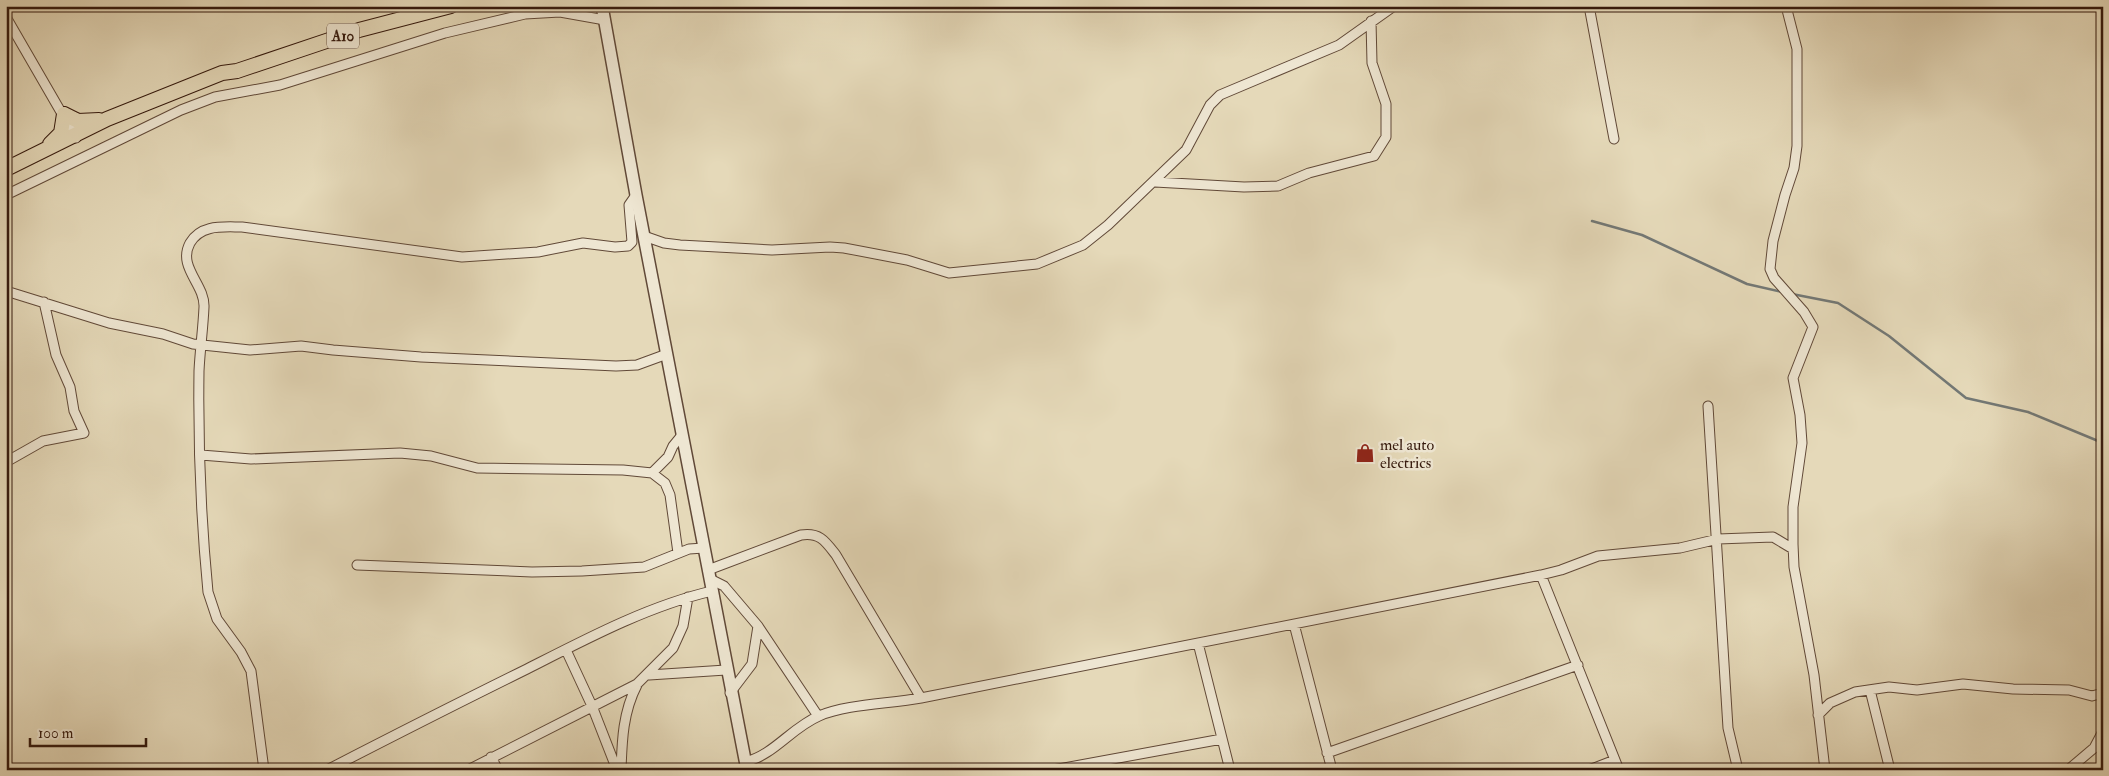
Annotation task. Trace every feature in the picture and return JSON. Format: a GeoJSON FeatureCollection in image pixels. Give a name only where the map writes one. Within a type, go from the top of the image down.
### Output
{"type":"FeatureCollection","features":[{"type":"Feature","properties":{"kind":"main road","name":"A10"},"geometry":{"type":"LineString","coordinates":[[6,174],[107,119],[222,73],[237,71],[359,30],[450,6]]}},
{"type":"Feature","properties":{"kind":"main road","name":"A10"},"geometry":{"type":"LineString","coordinates":[[6,168],[45,149],[229,77],[237,71]]}},
{"type":"Feature","properties":{"kind":"main road"},"geometry":{"type":"LineString","coordinates":[[45,149],[61,133],[64,114],[78,121],[107,119]]}},
{"type":"Feature","properties":{"kind":"street"},"geometry":{"type":"LineString","coordinates":[[602,6],[730,692],[746,766],[767,754],[790,734],[818,716],[840,709],[921,698],[1541,575],[1561,570],[1598,556],[1688,547],[1718,539],[1773,537],[1793,549]]}},
{"type":"Feature","properties":{"kind":"street"},"geometry":{"type":"LineString","coordinates":[[644,236],[664,243],[680,245],[772,250],[844,248],[907,260],[948,273],[1026,266],[1049,260],[1083,245],[1155,182],[1186,150],[1210,104],[1220,96],[1339,45],[1394,6]]}},
{"type":"Feature","properties":{"kind":"street"},"geometry":{"type":"LineString","coordinates":[[1589,6],[1614,138]]}},
{"type":"Feature","properties":{"kind":"street"},"geometry":{"type":"LineString","coordinates":[[1786,6],[1797,49],[1797,146],[1794,168],[1784,195],[1773,241],[1770,269],[1774,278],[1804,312],[1813,327],[1792,380],[1800,415],[1802,444],[1793,507],[1793,549],[1825,770]]}},
{"type":"Feature","properties":{"kind":"street"},"geometry":{"type":"LineString","coordinates":[[6,194],[180,110],[215,97],[280,85],[445,33],[525,14],[560,12],[605,20]]}},
{"type":"Feature","properties":{"kind":"street"},"geometry":{"type":"LineString","coordinates":[[6,17],[76,137]]}},
{"type":"Feature","properties":{"kind":"street"},"geometry":{"type":"LineString","coordinates":[[1155,182],[1244,187],[1278,186],[1309,172],[1374,156],[1386,137],[1386,104],[1372,62],[1371,21]]}},
{"type":"Feature","properties":{"kind":"street"},"geometry":{"type":"LineString","coordinates":[[264,770],[251,672],[241,652],[217,619],[208,592],[201,455],[200,345],[204,304],[189,269],[187,254],[191,242],[206,229],[242,227],[335,241],[462,256],[538,252],[583,243],[620,247],[628,246],[632,242],[629,205],[636,195]]}},
{"type":"Feature","properties":{"kind":"street"},"geometry":{"type":"LineString","coordinates":[[6,291],[109,323],[163,334],[185,343],[250,350],[301,346],[415,356],[616,366],[637,365],[667,354]]}},
{"type":"Feature","properties":{"kind":"street"},"geometry":{"type":"LineString","coordinates":[[6,462],[43,442],[84,433],[74,411],[70,388],[56,355],[44,302]]}},
{"type":"Feature","properties":{"kind":"street"},"geometry":{"type":"LineString","coordinates":[[1708,406],[1718,539],[1721,646],[1726,683],[1728,728],[1738,770]]}},
{"type":"Feature","properties":{"kind":"street"},"geometry":{"type":"LineString","coordinates":[[652,473],[668,457],[673,446],[682,435]]}},
{"type":"Feature","properties":{"kind":"street"},"geometry":{"type":"LineString","coordinates":[[201,455],[251,459],[400,453],[431,456],[477,468],[623,470],[652,473],[666,483],[670,495],[678,553]]}},
{"type":"Feature","properties":{"kind":"street"},"geometry":{"type":"LineString","coordinates":[[327,770],[566,650],[688,597],[710,580],[801,535],[810,533],[821,537],[836,555],[921,698]]}},
{"type":"Feature","properties":{"kind":"street"},"geometry":{"type":"LineString","coordinates":[[357,564],[532,572],[582,571],[644,567],[678,553],[704,548]]}},
{"type":"Feature","properties":{"kind":"street"},"geometry":{"type":"LineString","coordinates":[[1541,575],[1618,770]]}},
{"type":"Feature","properties":{"kind":"street"},"geometry":{"type":"LineString","coordinates":[[710,580],[724,586],[758,626],[818,716]]}},
{"type":"Feature","properties":{"kind":"street"},"geometry":{"type":"LineString","coordinates":[[468,770],[637,684],[649,675],[673,648],[683,626],[688,597]]}},
{"type":"Feature","properties":{"kind":"street"},"geometry":{"type":"LineString","coordinates":[[1294,624],[1332,770]]}},
{"type":"Feature","properties":{"kind":"street"},"geometry":{"type":"LineString","coordinates":[[730,692],[752,664],[758,626]]}},
{"type":"Feature","properties":{"kind":"street"},"geometry":{"type":"LineString","coordinates":[[1198,643],[1230,770]]}},
{"type":"Feature","properties":{"kind":"street"},"geometry":{"type":"LineString","coordinates":[[566,650],[592,706],[617,770]]}},
{"type":"Feature","properties":{"kind":"street"},"geometry":{"type":"LineString","coordinates":[[1327,753],[1578,665]]}},
{"type":"Feature","properties":{"kind":"street"},"geometry":{"type":"LineString","coordinates":[[649,675],[726,670]]}},
{"type":"Feature","properties":{"kind":"street"},"geometry":{"type":"LineString","coordinates":[[621,770],[626,708],[637,684]]}},
{"type":"Feature","properties":{"kind":"street"},"geometry":{"type":"LineString","coordinates":[[1818,715],[1836,700],[1854,692],[1889,687],[1917,690],[1963,684],[2013,689],[2070,690],[2092,696],[2103,692]]}},
{"type":"Feature","properties":{"kind":"street"},"geometry":{"type":"LineString","coordinates":[[1870,690],[1890,770]]}},
{"type":"Feature","properties":{"kind":"street"},"geometry":{"type":"LineString","coordinates":[[2068,770],[2094,748],[2103,732]]}},
{"type":"Feature","properties":{"kind":"street"},"geometry":{"type":"LineString","coordinates":[[1053,770],[1085,767],[1222,739]]}},
{"type":"Feature","properties":{"kind":"street"},"geometry":{"type":"LineString","coordinates":[[491,757],[498,770]]}},
{"type":"Feature","properties":{"kind":"street"},"geometry":{"type":"LineString","coordinates":[[1589,770],[1615,760]]}},
{"type":"Feature","properties":{"kind":"waterway"},"geometry":{"type":"LineString","coordinates":[[1592,221],[1642,235],[1747,284],[1782,292]]}},
{"type":"Feature","properties":{"kind":"waterway"},"geometry":{"type":"LineString","coordinates":[[1792,294],[1838,303],[1889,336],[1966,398],[2028,412],[2103,443]]}},
{"type":"Feature","properties":{"kind":"place","name":"mel auto electrics"},"geometry":{"type":"Point","coordinates":[1365,453]}}]}
